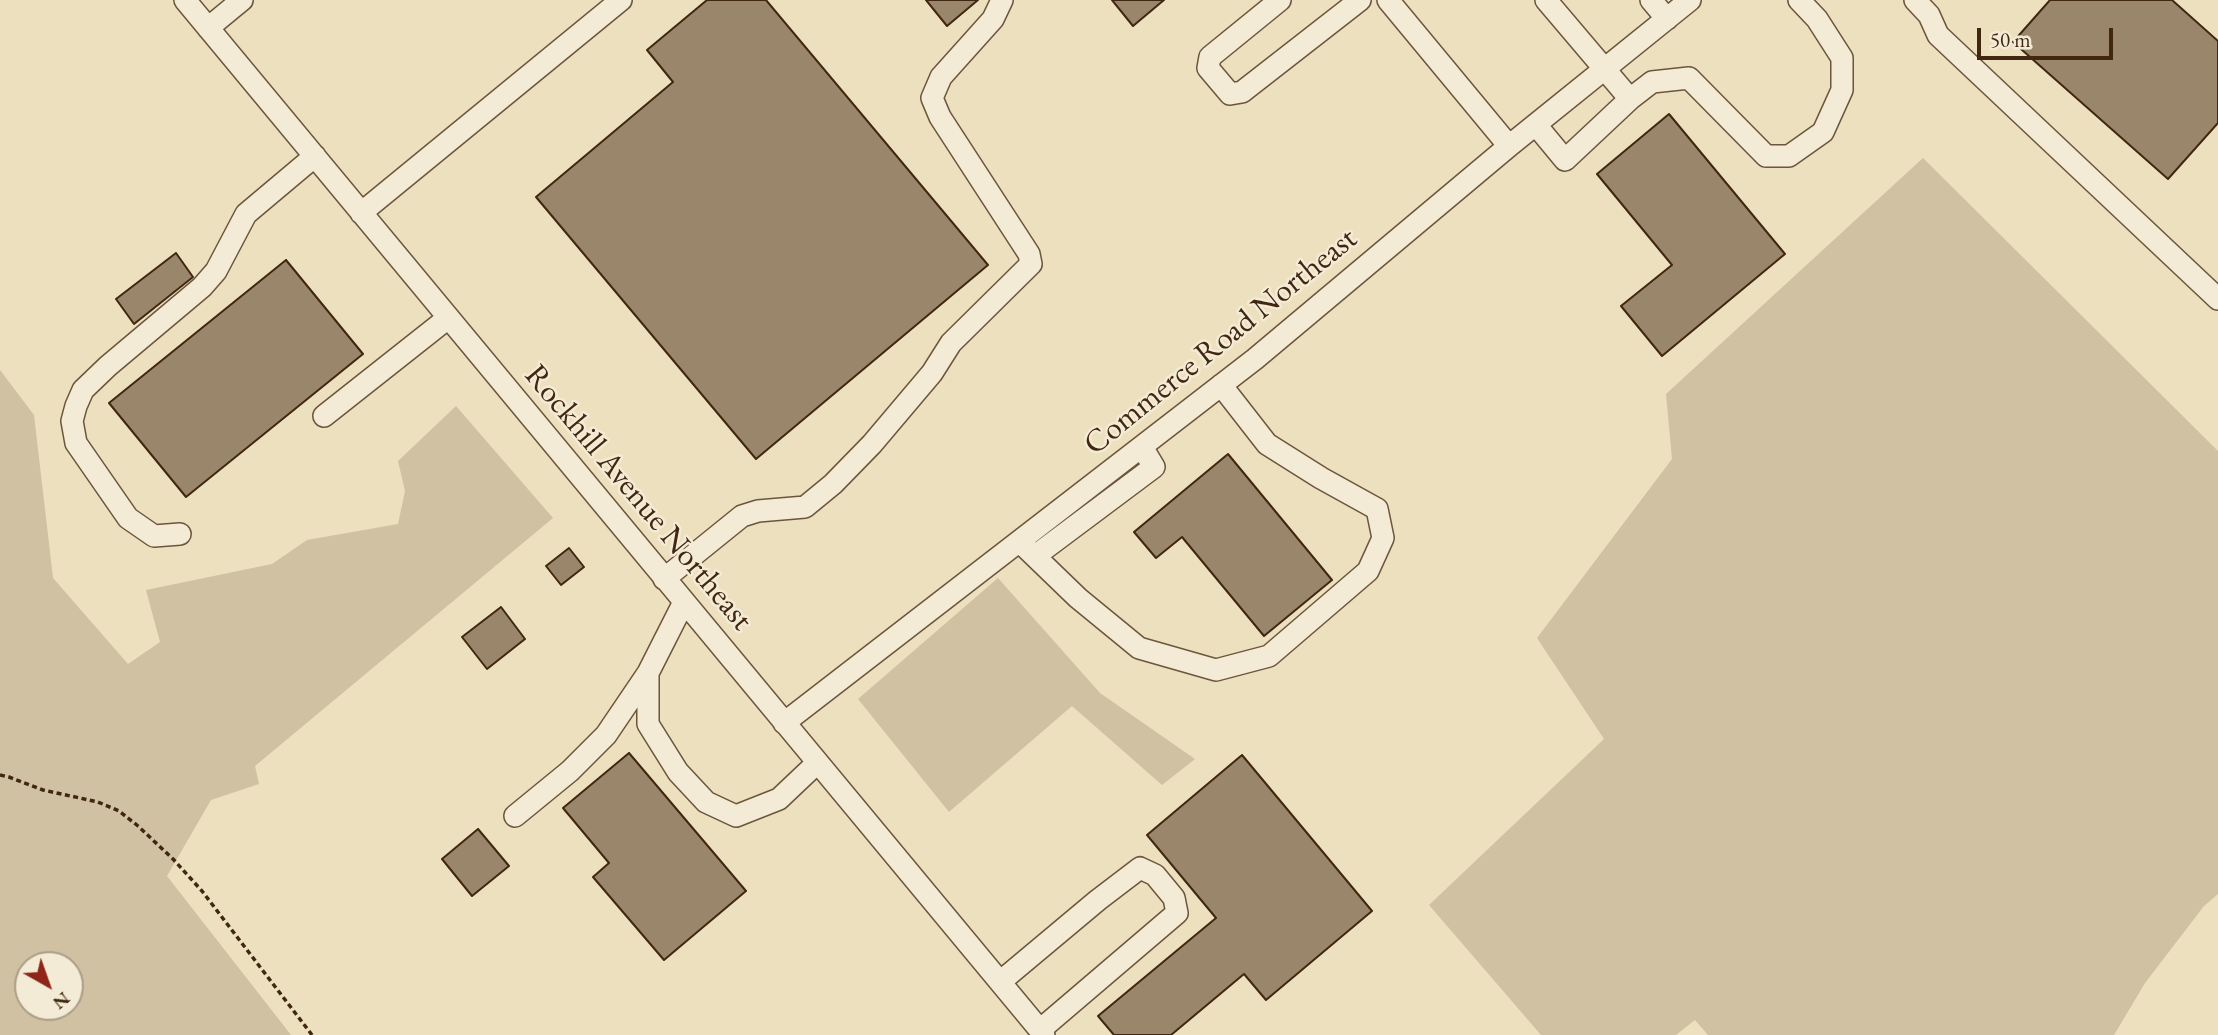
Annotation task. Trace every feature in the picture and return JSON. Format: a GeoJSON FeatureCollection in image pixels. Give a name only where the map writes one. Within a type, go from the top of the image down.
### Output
{"type":"FeatureCollection","features":[{"type":"Feature","properties":{"kind":"street","name":"Rockhill Avenue Northeast"},"geometry":{"type":"LineString","coordinates":[[185,0],[1042,1032]]}},
{"type":"Feature","properties":{"kind":"street"},"geometry":{"type":"LineString","coordinates":[[208,28],[242,0]]}},
{"type":"Feature","properties":{"kind":"street"},"geometry":{"type":"LineString","coordinates":[[361,213],[621,0]]}},
{"type":"Feature","properties":{"kind":"street"},"geometry":{"type":"LineString","coordinates":[[664,579],[742,516],[758,511],[805,507],[833,484],[872,444],[932,373],[951,343],[1031,264],[1030,254],[940,117],[932,98],[941,77],[993,19],[1002,0]]}},
{"type":"Feature","properties":{"kind":"street"},"geometry":{"type":"LineString","coordinates":[[1280,0],[1210,57],[1208,68],[1230,94],[1242,92],[1360,0]]}},
{"type":"Feature","properties":{"kind":"street"},"geometry":{"type":"LineString","coordinates":[[1388,0],[1508,146]]}},
{"type":"Feature","properties":{"kind":"street"},"geometry":{"type":"LineString","coordinates":[[1546,0],[1630,99]]}},
{"type":"Feature","properties":{"kind":"street"},"geometry":{"type":"LineString","coordinates":[[1651,0],[1667,19]]}},
{"type":"Feature","properties":{"kind":"street","name":"Commerce Road Northeast"},"geometry":{"type":"LineString","coordinates":[[784,723],[1028,549],[1142,447],[1255,359],[1508,146],[1690,0]]}},
{"type":"Feature","properties":{"kind":"street"},"geometry":{"type":"LineString","coordinates":[[1536,125],[1565,160],[1652,82],[1689,78],[1766,156],[1789,156],[1823,132],[1842,90],[1842,58],[1817,19],[1799,0]]}},
{"type":"Feature","properties":{"kind":"street"},"geometry":{"type":"LineString","coordinates":[[1915,0],[1929,15],[1938,35],[2218,299]]}},
{"type":"Feature","properties":{"kind":"street"},"geometry":{"type":"LineString","coordinates":[[180,534],[154,536],[128,517],[76,443],[72,421],[76,406],[83,390],[202,287],[216,271],[246,214],[315,156]]}},
{"type":"Feature","properties":{"kind":"street"},"geometry":{"type":"LineString","coordinates":[[324,416],[448,318]]}},
{"type":"Feature","properties":{"kind":"street"},"geometry":{"type":"LineString","coordinates":[[1028,549],[1078,598],[1139,648],[1216,670],[1269,656],[1368,571],[1383,538],[1377,509],[1267,444],[1221,385]]}},
{"type":"Feature","properties":{"kind":"street"},"geometry":{"type":"LineString","coordinates":[[515,816],[569,771],[606,735],[648,673],[684,603]]}},
{"type":"Feature","properties":{"kind":"street"},"geometry":{"type":"LineString","coordinates":[[648,673],[648,724],[678,772],[706,802],[736,816],[779,799],[817,764]]}},
{"type":"Feature","properties":{"kind":"street"},"geometry":{"type":"LineString","coordinates":[[1000,982],[1098,900],[1140,869],[1155,875],[1168,890],[1174,898],[1177,914],[1042,1032]]}},
{"type":"Feature","properties":{"kind":"path"},"geometry":{"type":"LineString","coordinates":[[0,775],[43,790],[98,802],[119,811],[138,826],[202,891],[312,1035]]}},
{"type":"Feature","properties":{"kind":"shaded area"},"geometry":{"type":"Polygon","coordinates":[[[1923,158],[2218,451],[2218,894],[2204,906],[2145,983],[2114,1035],[1708,1035],[1695,1020],[1676,1035],[1541,1035],[1429,905],[1604,739],[1537,638],[1672,459],[1666,394],[1923,158]]]}},
{"type":"Feature","properties":{"kind":"shaded area"},"geometry":{"type":"Polygon","coordinates":[[[0,370],[34,415],[53,578],[128,664],[160,642],[146,590],[272,564],[307,540],[398,524],[405,491],[398,461],[456,406],[553,518],[255,766],[259,784],[211,800],[167,876],[291,1035],[0,1035],[0,370]]]}},
{"type":"Feature","properties":{"kind":"shaded area"},"geometry":{"type":"Polygon","coordinates":[[[998,578],[1100,693],[1195,759],[1162,785],[1072,706],[949,812],[858,699],[998,578]]]}},
{"type":"Feature","properties":{"kind":"building"},"geometry":{"type":"Polygon","coordinates":[[[707,0],[766,0],[988,265],[756,459],[536,197],[673,82],[647,50],[707,0]]]}},
{"type":"Feature","properties":{"kind":"building"},"geometry":{"type":"Polygon","coordinates":[[[926,0],[978,0],[947,26],[926,0]]]}},
{"type":"Feature","properties":{"kind":"building"},"geometry":{"type":"Polygon","coordinates":[[[1112,0],[1164,0],[1133,26],[1112,0]]]}},
{"type":"Feature","properties":{"kind":"building"},"geometry":{"type":"Polygon","coordinates":[[[2050,0],[2172,0],[2218,41],[2218,123],[2168,179],[2013,42],[2050,0]]]}},
{"type":"Feature","properties":{"kind":"building"},"geometry":{"type":"Polygon","coordinates":[[[1669,114],[1785,254],[1662,356],[1621,306],[1672,265],[1597,174],[1669,114]]]}},
{"type":"Feature","properties":{"kind":"building"},"geometry":{"type":"Polygon","coordinates":[[[176,253],[193,277],[134,324],[116,299],[176,253]]]}},
{"type":"Feature","properties":{"kind":"building"},"geometry":{"type":"Polygon","coordinates":[[[286,260],[363,354],[186,497],[109,403],[286,260]]]}},
{"type":"Feature","properties":{"kind":"building"},"geometry":{"type":"Polygon","coordinates":[[[1228,454],[1332,580],[1264,636],[1182,537],[1156,558],[1134,532],[1228,454]]]}},
{"type":"Feature","properties":{"kind":"building"},"geometry":{"type":"Polygon","coordinates":[[[569,548],[584,567],[561,585],[546,566],[569,548]]]}},
{"type":"Feature","properties":{"kind":"building"},"geometry":{"type":"Polygon","coordinates":[[[501,607],[525,639],[487,669],[462,637],[501,607]]]}},
{"type":"Feature","properties":{"kind":"building"},"geometry":{"type":"Polygon","coordinates":[[[629,753],[746,891],[664,960],[593,877],[609,863],[563,808],[629,753]]]}},
{"type":"Feature","properties":{"kind":"building"},"geometry":{"type":"Polygon","coordinates":[[[1242,755],[1372,911],[1266,1000],[1244,974],[1171,1035],[1114,1035],[1098,1016],[1216,918],[1147,835],[1242,755]]]}},
{"type":"Feature","properties":{"kind":"building"},"geometry":{"type":"Polygon","coordinates":[[[478,829],[509,866],[472,896],[442,859],[478,829]]]}}]}
